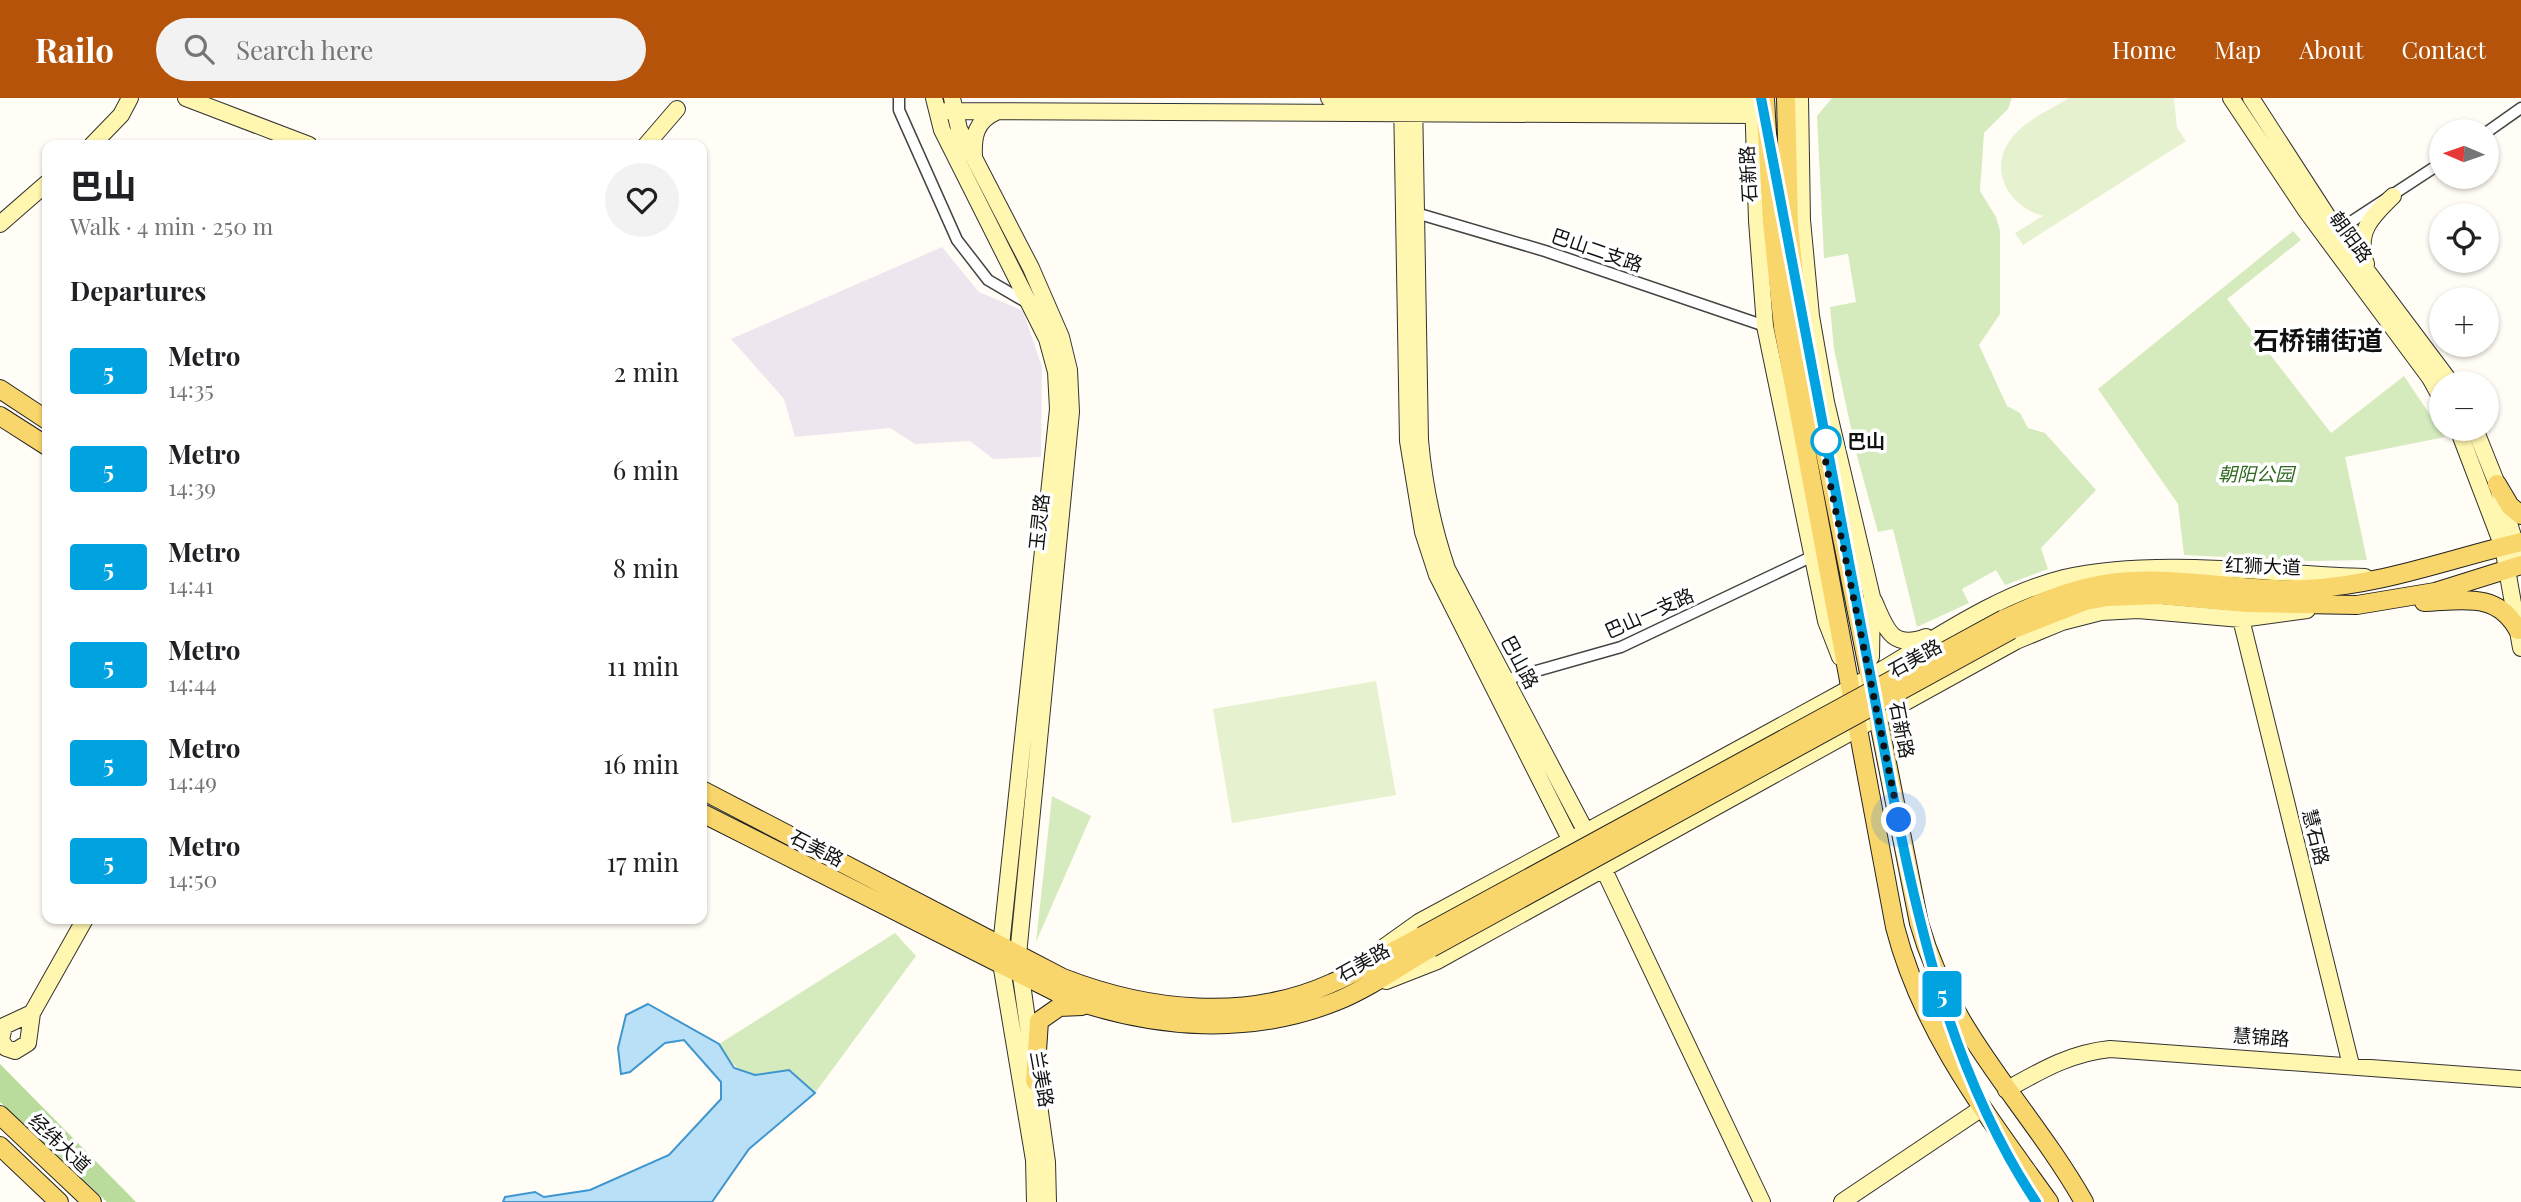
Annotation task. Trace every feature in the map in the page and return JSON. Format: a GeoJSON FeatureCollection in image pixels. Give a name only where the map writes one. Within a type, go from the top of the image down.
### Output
{"type":"FeatureCollection","features":[{"type":"Feature","properties":{"kind":"main road","name":"石新路"},"geometry":{"type":"LineString","coordinates":[[1786,98],[1788,224],[1798,317],[1927,950],[1936,975],[1965,1030],[2082,1198]]}},
{"type":"Feature","properties":{"kind":"main road","name":"石新路"},"geometry":{"type":"LineString","coordinates":[[1756,103],[1783,327],[1903,958],[1925,1014],[1982,1108],[2049,1202]]}},
{"type":"Feature","properties":{"kind":"main road"},"geometry":{"type":"LineString","coordinates":[[0,389],[42,417]]}},
{"type":"Feature","properties":{"kind":"main road"},"geometry":{"type":"LineString","coordinates":[[0,416],[42,443]]}},
{"type":"Feature","properties":{"kind":"main road"},"geometry":{"type":"LineString","coordinates":[[2497,484],[2510,506],[2521,514]]}},
{"type":"Feature","properties":{"kind":"main road","name":"红狮大道"},"geometry":{"type":"LineString","coordinates":[[2008,624],[2054,596],[2107,583],[2159,581],[2277,590],[2335,587],[2392,578],[2513,544]]}},
{"type":"Feature","properties":{"kind":"main road","name":"红狮大道"},"geometry":{"type":"LineString","coordinates":[[2008,624],[2085,601],[2131,594],[2326,607],[2357,605],[2435,592],[2517,565]]}},
{"type":"Feature","properties":{"kind":"main road"},"geometry":{"type":"LineString","coordinates":[[2357,605],[2484,602],[2505,611],[2520,639]]}},
{"type":"Feature","properties":{"kind":"main road","name":"石美路"},"geometry":{"type":"LineString","coordinates":[[707,793],[1001,955],[1019,974],[1092,1007],[1164,1023],[1201,1025],[1287,1018],[2008,624]]}},
{"type":"Feature","properties":{"kind":"main road","name":"石美路"},"geometry":{"type":"LineString","coordinates":[[707,815],[1001,955],[1018,955],[1093,990],[1163,1005],[1234,1008],[1335,992]]}},
{"type":"Feature","properties":{"kind":"main road"},"geometry":{"type":"LineString","coordinates":[[1035,1081],[1039,1021],[1059,1007],[1092,1007]]}},
{"type":"Feature","properties":{"kind":"main road","name":"经纬大道"},"geometry":{"type":"LineString","coordinates":[[0,1115],[92,1202]]}},
{"type":"Feature","properties":{"kind":"main road"},"geometry":{"type":"LineString","coordinates":[[0,1146],[59,1202]]}},
{"type":"Feature","properties":{"kind":"street"},"geometry":{"type":"LineString","coordinates":[[97,140],[121,115],[130,98]]}},
{"type":"Feature","properties":{"kind":"street"},"geometry":{"type":"LineString","coordinates":[[186,98],[296,140]]}},
{"type":"Feature","properties":{"kind":"street"},"geometry":{"type":"LineString","coordinates":[[899,98],[900,110],[957,240],[988,280],[1031,305]]}},
{"type":"Feature","properties":{"kind":"street"},"geometry":{"type":"LineString","coordinates":[[1329,98],[1408,103]]}},
{"type":"Feature","properties":{"kind":"street"},"geometry":{"type":"LineString","coordinates":[[1800,98],[1802,220],[1811,316],[1826,402],[1872,597],[1888,632],[1902,642],[1916,641],[1964,622]]}},
{"type":"Feature","properties":{"kind":"street"},"geometry":{"type":"LineString","coordinates":[[1800,130],[1810,98]]}},
{"type":"Feature","properties":{"kind":"street","name":"朝阳路"},"geometry":{"type":"LineString","coordinates":[[2231,98],[2332,234],[2429,377]]}},
{"type":"Feature","properties":{"kind":"street","name":"朝阳路"},"geometry":{"type":"LineString","coordinates":[[2250,98],[2332,234],[2369,273],[2442,371]]}},
{"type":"Feature","properties":{"kind":"street"},"geometry":{"type":"LineString","coordinates":[[935,105],[997,111],[1408,103],[1756,103],[1765,326],[1826,621],[1851,688]]}},
{"type":"Feature","properties":{"kind":"street","name":"巴山路"},"geometry":{"type":"LineString","coordinates":[[1408,103],[1416,213],[1420,440],[1424,486],[1432,527],[1447,569],[1589,877]]}},
{"type":"Feature","properties":{"kind":"street","name":"巴山路"},"geometry":{"type":"LineString","coordinates":[[1408,103],[1408,441],[1413,488],[1423,532],[1437,575],[1586,832],[1762,1202]]}},
{"type":"Feature","properties":{"kind":"street","name":"玉灵路"},"geometry":{"type":"LineString","coordinates":[[935,105],[942,131],[1047,339],[1065,410]]}},
{"type":"Feature","properties":{"kind":"street","name":"玉灵路"},"geometry":{"type":"LineString","coordinates":[[953,105],[975,159],[1031,268],[1061,337],[1069,370],[1028,752],[1001,955]]}},
{"type":"Feature","properties":{"kind":"street"},"geometry":{"type":"LineString","coordinates":[[2499,124],[2521,108]]}},
{"type":"Feature","properties":{"kind":"street"},"geometry":{"type":"LineString","coordinates":[[650,140],[677,109]]}},
{"type":"Feature","properties":{"kind":"street"},"geometry":{"type":"LineString","coordinates":[[975,159],[976,132],[986,116],[997,111]]}},
{"type":"Feature","properties":{"kind":"street"},"geometry":{"type":"LineString","coordinates":[[2332,234],[2429,171]]}},
{"type":"Feature","properties":{"kind":"street"},"geometry":{"type":"LineString","coordinates":[[0,224],[42,187]]}},
{"type":"Feature","properties":{"kind":"street"},"geometry":{"type":"LineString","coordinates":[[2369,273],[2362,253],[2362,235],[2371,218],[2393,196]]}},
{"type":"Feature","properties":{"kind":"street","name":"巴山二支路"},"geometry":{"type":"LineString","coordinates":[[1416,213],[1545,251],[1765,326]]}},
{"type":"Feature","properties":{"kind":"street"},"geometry":{"type":"LineString","coordinates":[[2464,441],[2513,544]]}},
{"type":"Feature","properties":{"kind":"street"},"geometry":{"type":"LineString","coordinates":[[2480,441],[2497,484],[2513,544],[2517,565],[2520,639]]}},
{"type":"Feature","properties":{"kind":"street","name":"巴山一支路"},"geometry":{"type":"LineString","coordinates":[[1499,681],[1621,647],[1813,556]]}},
{"type":"Feature","properties":{"kind":"street"},"geometry":{"type":"LineString","coordinates":[[1335,992],[1419,922],[1851,688],[1964,622],[2032,588],[2062,579],[2108,571],[2161,569],[2392,578]]}},
{"type":"Feature","properties":{"kind":"street"},"geometry":{"type":"LineString","coordinates":[[1870,677],[1872,597]]}},
{"type":"Feature","properties":{"kind":"street"},"geometry":{"type":"LineString","coordinates":[[1335,992],[1437,961],[2016,641],[2062,622],[2101,612],[2138,610],[2241,619],[2326,607]]}},
{"type":"Feature","properties":{"kind":"street","name":"慧石路"},"geometry":{"type":"LineString","coordinates":[[2241,619],[2351,1065]]}},
{"type":"Feature","properties":{"kind":"street","name":"玉灵路"},"geometry":{"type":"LineString","coordinates":[[1019,974],[1028,752]]}},
{"type":"Feature","properties":{"kind":"street"},"geometry":{"type":"LineString","coordinates":[[32,1013],[82,924]]}},
{"type":"Feature","properties":{"kind":"street","name":"兰美路"},"geometry":{"type":"LineString","coordinates":[[1001,955],[1034,1160],[1035,1202]]}},
{"type":"Feature","properties":{"kind":"street","name":"兰美路"},"geometry":{"type":"LineString","coordinates":[[1019,974],[1046,1162],[1048,1202]]}},
{"type":"Feature","properties":{"kind":"street","name":"慧锦路"},"geometry":{"type":"LineString","coordinates":[[2006,1090],[2055,1062],[2082,1053],[2110,1049],[2521,1079]]}},
{"type":"Feature","properties":{"kind":"street"},"geometry":{"type":"LineString","coordinates":[[1842,1202],[1982,1108]]}},
{"type":"Feature","properties":{"kind":"shaded area"},"geometry":{"type":"Polygon","coordinates":[[[942,247],[979,292],[1023,311],[1042,367],[1041,457],[993,459],[970,441],[915,444],[890,428],[795,437],[784,399],[731,339],[942,247]]]}},
{"type":"Feature","properties":{"kind":"green space"},"geometry":{"type":"Polygon","coordinates":[[[1832,98],[2012,98],[2008,109],[1984,133],[1980,191],[1996,217],[2000,231],[2000,314],[1979,345],[2007,406],[2020,413],[2028,428],[2045,433],[2096,490],[2041,548],[2048,569],[2005,585],[1996,570],[1962,589],[1969,603],[1917,627],[1893,529],[1878,532],[1857,456],[1834,349],[1830,307],[1856,302],[1848,254],[1824,258],[1817,116],[1832,98]]]}},
{"type":"Feature","properties":{"kind":"green space"},"geometry":{"type":"Polygon","coordinates":[[[2069,98],[2174,98],[2177,128],[2186,141],[2023,245],[2015,233],[2043,216],[2019,204],[2004,184],[2001,172],[2006,147],[2020,129],[2069,98]]]}},
{"type":"Feature","properties":{"kind":"green space","name":"朝阳公园"},"geometry":{"type":"Polygon","coordinates":[[[2293,231],[2301,240],[2227,299],[2331,433],[2404,376],[2429,413],[2429,440],[2345,457],[2367,560],[2310,561],[2184,555],[2178,504],[2098,389],[2293,231]]]}},
{"type":"Feature","properties":{"kind":"green space"},"geometry":{"type":"Polygon","coordinates":[[[1376,681],[1396,795],[1232,823],[1213,709],[1376,681]]]}},
{"type":"Feature","properties":{"kind":"green space"},"geometry":{"type":"Polygon","coordinates":[[[1052,796],[1091,816],[1036,942],[1052,796]]]}},
{"type":"Feature","properties":{"kind":"green space"},"geometry":{"type":"Polygon","coordinates":[[[895,933],[916,956],[815,1093],[789,1070],[747,1074],[727,1056],[719,1044],[895,933]]]}},
{"type":"Feature","properties":{"kind":"green space"},"geometry":{"type":"Polygon","coordinates":[[[0,1064],[136,1202],[107,1202],[0,1102],[0,1064]]]}},
{"type":"Feature","properties":{"kind":"water"},"geometry":{"type":"Polygon","coordinates":[[[648,1004],[719,1044],[734,1068],[755,1075],[789,1070],[815,1093],[749,1149],[712,1202],[503,1202],[505,1197],[535,1192],[544,1197],[590,1190],[669,1155],[721,1099],[721,1082],[684,1040],[665,1043],[630,1072],[621,1074],[618,1048],[626,1015],[648,1004]]]}},
{"type":"Feature","properties":{"kind":"metro line","name":"5"},"geometry":{"type":"LineString","coordinates":[[1761,98],[1887,763],[1928,950],[1965,1065],[2018,1174],[2036,1202]]}},
{"type":"Feature","properties":{"kind":"place","name":"巴山"},"geometry":{"type":"Point","coordinates":[1826,441]}},
{"type":"Feature","properties":{"kind":"district","name":"石桥铺街道"},"geometry":{"type":"Point","coordinates":[2318,341]}},
{"type":"Feature","properties":{"kind":"route"},"geometry":{"type":"LineString","coordinates":[[1826,441],[1820,434],[1899,820]]}}]}
